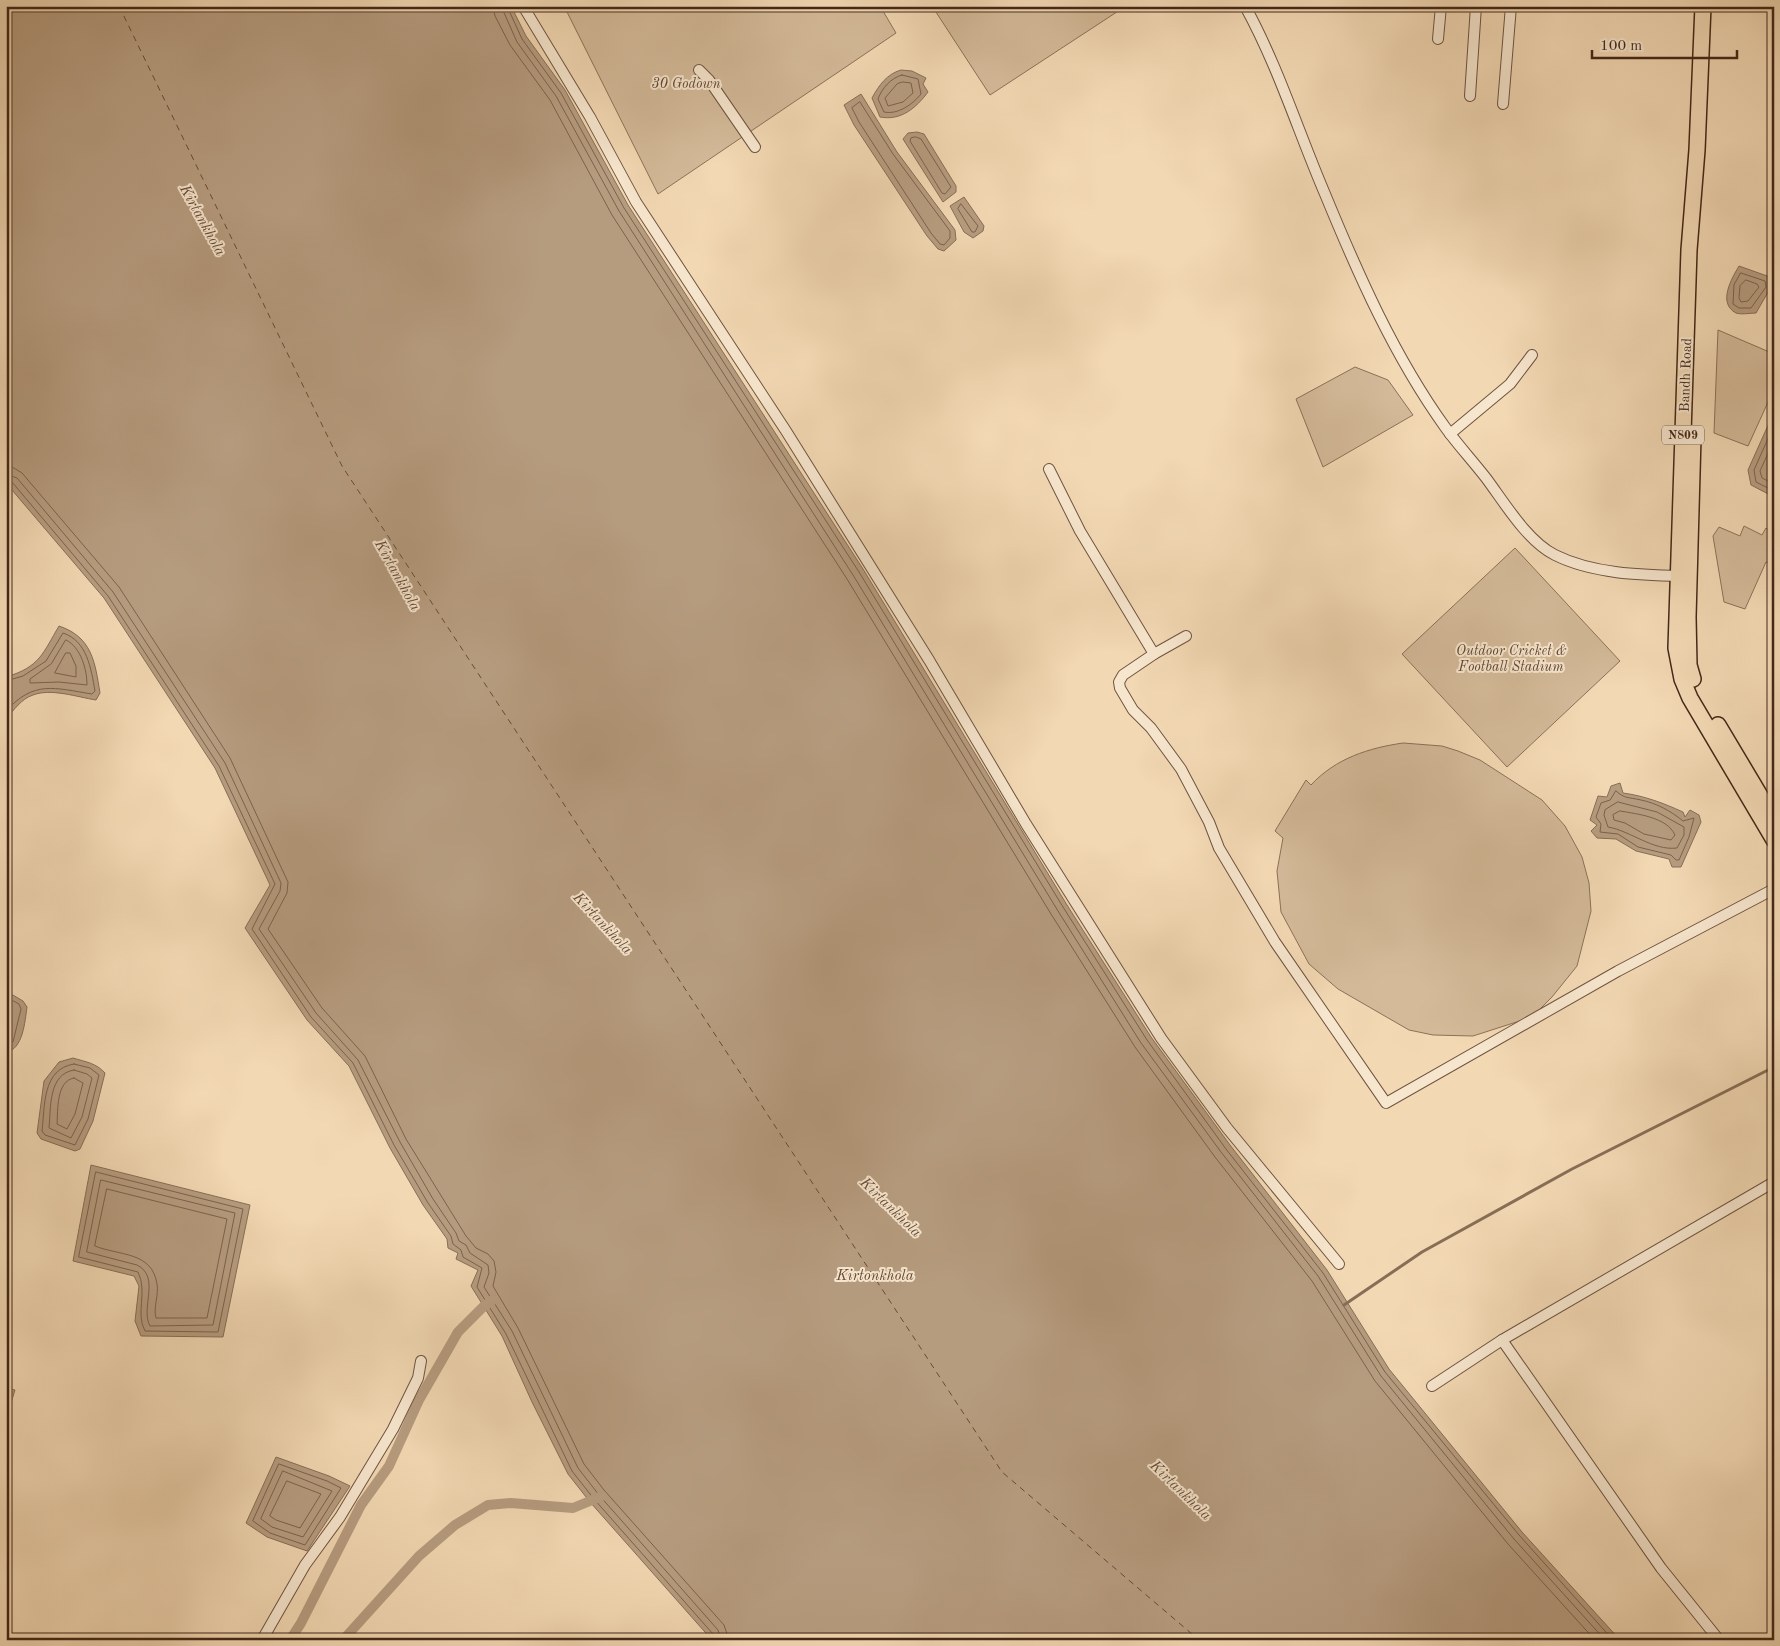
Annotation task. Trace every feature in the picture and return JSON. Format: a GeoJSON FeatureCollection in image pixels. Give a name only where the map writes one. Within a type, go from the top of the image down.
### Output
{"type":"FeatureCollection","features":[{"type":"Feature","properties":{"kind":"highway","name":"Bandh Road"},"geometry":{"type":"LineString","coordinates":[[1703,6],[1699,251],[1684,576],[1676,648],[1682,678],[1690,698],[1774,840]]}},
{"type":"Feature","properties":{"kind":"highway","name":"Bandh Road"},"geometry":{"type":"LineString","coordinates":[[1702,150],[1712,6]]}},
{"type":"Feature","properties":{"kind":"highway","name":"Bandh Road"},"geometry":{"type":"LineString","coordinates":[[1684,576],[1688,645],[1693,682],[1774,819]]}},
{"type":"Feature","properties":{"kind":"street"},"geometry":{"type":"LineString","coordinates":[[523,6],[531,23],[590,118],[636,202],[786,431],[1161,1038],[1227,1128],[1339,1264]]}},
{"type":"Feature","properties":{"kind":"street"},"geometry":{"type":"LineString","coordinates":[[1245,6],[1283,84],[1325,194],[1364,284],[1401,356],[1450,434],[1531,535],[1553,554],[1582,565],[1649,575],[1684,576]]}},
{"type":"Feature","properties":{"kind":"street"},"geometry":{"type":"LineString","coordinates":[[1438,39],[1441,6]]}},
{"type":"Feature","properties":{"kind":"street"},"geometry":{"type":"LineString","coordinates":[[1470,96],[1476,6]]}},
{"type":"Feature","properties":{"kind":"street"},"geometry":{"type":"LineString","coordinates":[[1503,104],[1511,6]]}},
{"type":"Feature","properties":{"kind":"street"},"geometry":{"type":"LineString","coordinates":[[699,70],[709,80],[755,147]]}},
{"type":"Feature","properties":{"kind":"street"},"geometry":{"type":"LineString","coordinates":[[1450,434],[1510,384],[1532,355]]}},
{"type":"Feature","properties":{"kind":"street"},"geometry":{"type":"LineString","coordinates":[[1049,469],[1080,531],[1154,654]]}},
{"type":"Feature","properties":{"kind":"street"},"geometry":{"type":"LineString","coordinates":[[1186,636],[1154,654],[1123,675],[1119,682],[1120,688],[1133,710],[1151,728],[1181,769],[1209,822],[1219,848],[1275,942],[1386,1103],[1618,971],[1774,888]]}},
{"type":"Feature","properties":{"kind":"street"},"geometry":{"type":"LineString","coordinates":[[1432,1386],[1502,1340],[1774,1182]]}},
{"type":"Feature","properties":{"kind":"street"},"geometry":{"type":"LineString","coordinates":[[1502,1340],[1661,1568],[1718,1640]]}},
{"type":"Feature","properties":{"kind":"street"},"geometry":{"type":"LineString","coordinates":[[262,1640],[305,1564],[340,1517],[393,1429],[418,1378],[421,1361]]}},
{"type":"Feature","properties":{"kind":"green space","name":"30 Godown"},"geometry":{"type":"Polygon","coordinates":[[[564,6],[880,6],[896,33],[658,194],[564,6]]]}},
{"type":"Feature","properties":{"kind":"green space"},"geometry":{"type":"Polygon","coordinates":[[[932,6],[1126,6],[990,95],[932,6]]]}},
{"type":"Feature","properties":{"kind":"green space"},"geometry":{"type":"Polygon","coordinates":[[[1718,330],[1774,354],[1774,389],[1748,446],[1714,433],[1718,330]]]}},
{"type":"Feature","properties":{"kind":"green space"},"geometry":{"type":"Polygon","coordinates":[[[1355,367],[1388,380],[1413,415],[1323,467],[1296,399],[1355,367]]]}},
{"type":"Feature","properties":{"kind":"green space"},"geometry":{"type":"Polygon","coordinates":[[[1744,526],[1762,535],[1766,528],[1774,533],[1774,555],[1770,563],[1766,562],[1745,609],[1724,602],[1713,536],[1719,527],[1740,536],[1744,526]]]}},
{"type":"Feature","properties":{"kind":"green space","name":"Outdoor Cricket & Football Stadium"},"geometry":{"type":"Polygon","coordinates":[[[1515,548],[1620,661],[1507,767],[1402,654],[1515,548]]]}},
{"type":"Feature","properties":{"kind":"green space"},"geometry":{"type":"Polygon","coordinates":[[[1403,743],[1442,746],[1480,760],[1542,800],[1565,826],[1582,857],[1589,883],[1591,911],[1577,966],[1552,997],[1532,1017],[1473,1036],[1433,1035],[1409,1030],[1338,989],[1309,964],[1281,912],[1277,871],[1283,838],[1275,831],[1306,780],[1311,785],[1342,761],[1366,751],[1403,743]]]}},
{"type":"Feature","properties":{"kind":"water","name":"Kirtonkhola"},"geometry":{"type":"Polygon","coordinates":[[[6,6],[511,6],[526,36],[565,90],[628,205],[863,569],[1067,905],[1151,1037],[1230,1145],[1327,1270],[1389,1369],[1522,1532],[1620,1640],[712,1640],[590,1502],[568,1474],[502,1336],[471,1286],[478,1270],[456,1259],[458,1253],[448,1248],[447,1239],[423,1205],[390,1148],[349,1066],[307,1020],[245,928],[270,885],[215,768],[104,598],[6,483],[6,6]]]}},
{"type":"Feature","properties":{"kind":"water"},"geometry":{"type":"Polygon","coordinates":[[[901,70],[912,71],[926,78],[923,84],[928,92],[907,112],[895,117],[880,117],[872,98],[884,81],[892,74],[901,70]]]}},
{"type":"Feature","properties":{"kind":"water"},"geometry":{"type":"Polygon","coordinates":[[[861,94],[897,152],[955,230],[956,240],[944,251],[938,249],[927,236],[854,125],[844,105],[861,94]]]}},
{"type":"Feature","properties":{"kind":"water"},"geometry":{"type":"Polygon","coordinates":[[[917,132],[924,134],[956,186],[956,192],[943,202],[903,139],[908,133],[917,132]]]}},
{"type":"Feature","properties":{"kind":"water"},"geometry":{"type":"Polygon","coordinates":[[[964,197],[984,226],[983,231],[973,238],[964,232],[950,206],[964,197]]]}},
{"type":"Feature","properties":{"kind":"water"},"geometry":{"type":"Polygon","coordinates":[[[1739,266],[1770,277],[1771,287],[1756,313],[1736,313],[1730,309],[1727,303],[1728,290],[1739,266]]]}},
{"type":"Feature","properties":{"kind":"water"},"geometry":{"type":"Polygon","coordinates":[[[1774,412],[1774,497],[1751,485],[1748,470],[1774,412]]]}},
{"type":"Feature","properties":{"kind":"water"},"geometry":{"type":"Polygon","coordinates":[[[59,626],[79,637],[90,652],[94,661],[100,693],[96,700],[48,692],[40,693],[21,702],[6,719],[6,677],[33,664],[44,651],[59,626]]]}},
{"type":"Feature","properties":{"kind":"water"},"geometry":{"type":"Polygon","coordinates":[[[1620,783],[1623,793],[1661,803],[1683,812],[1685,817],[1690,810],[1699,815],[1701,822],[1681,867],[1672,867],[1669,859],[1636,851],[1616,839],[1597,838],[1591,831],[1597,825],[1590,820],[1598,796],[1607,797],[1611,786],[1620,783]]]}},
{"type":"Feature","properties":{"kind":"water"},"geometry":{"type":"Polygon","coordinates":[[[6,991],[23,1001],[27,1007],[20,1041],[12,1050],[6,1052],[6,991]]]}},
{"type":"Feature","properties":{"kind":"water"},"geometry":{"type":"Polygon","coordinates":[[[73,1058],[94,1065],[105,1073],[93,1121],[80,1149],[75,1151],[41,1139],[37,1133],[44,1081],[59,1062],[73,1058]]]}},
{"type":"Feature","properties":{"kind":"water"},"geometry":{"type":"Polygon","coordinates":[[[91,1165],[250,1205],[223,1337],[141,1336],[135,1321],[139,1286],[134,1276],[73,1261],[91,1165]]]}},
{"type":"Feature","properties":{"kind":"water"},"geometry":{"type":"Polygon","coordinates":[[[6,1388],[15,1390],[6,1419],[6,1388]]]}},
{"type":"Feature","properties":{"kind":"water"},"geometry":{"type":"Polygon","coordinates":[[[276,1457],[329,1476],[350,1486],[307,1551],[267,1537],[246,1523],[276,1457]]]}},
{"type":"Feature","properties":{"kind":"waterway"},"geometry":{"type":"LineString","coordinates":[[1344,1305],[1422,1252],[1572,1169],[1774,1067]]}},
{"type":"Feature","properties":{"kind":"waterway"},"geometry":{"type":"LineString","coordinates":[[290,1640],[301,1623],[361,1505],[389,1466],[419,1400],[458,1332],[483,1307],[494,1299]]}},
{"type":"Feature","properties":{"kind":"waterway"},"geometry":{"type":"LineString","coordinates":[[343,1640],[419,1556],[455,1525],[488,1505],[511,1503],[573,1508],[602,1496]]}},
{"type":"Feature","properties":{"kind":"ferry route"},"geometry":{"type":"LineString","coordinates":[[119,6],[342,466],[1002,1472],[1199,1640]]}},
{"type":"Feature","properties":{"kind":"water label","name":"Kirtankhola"},"geometry":{"type":"Point","coordinates":[203,220]}},
{"type":"Feature","properties":{"kind":"water label","name":"Kirtankhola"},"geometry":{"type":"Point","coordinates":[398,575]}},
{"type":"Feature","properties":{"kind":"water label","name":"Kirtankhola"},"geometry":{"type":"Point","coordinates":[603,923]}},
{"type":"Feature","properties":{"kind":"water label","name":"Kirtankhola"},"geometry":{"type":"Point","coordinates":[891,1207]}},
{"type":"Feature","properties":{"kind":"water label","name":"Kirtankhola"},"geometry":{"type":"Point","coordinates":[1181,1490]}}]}
